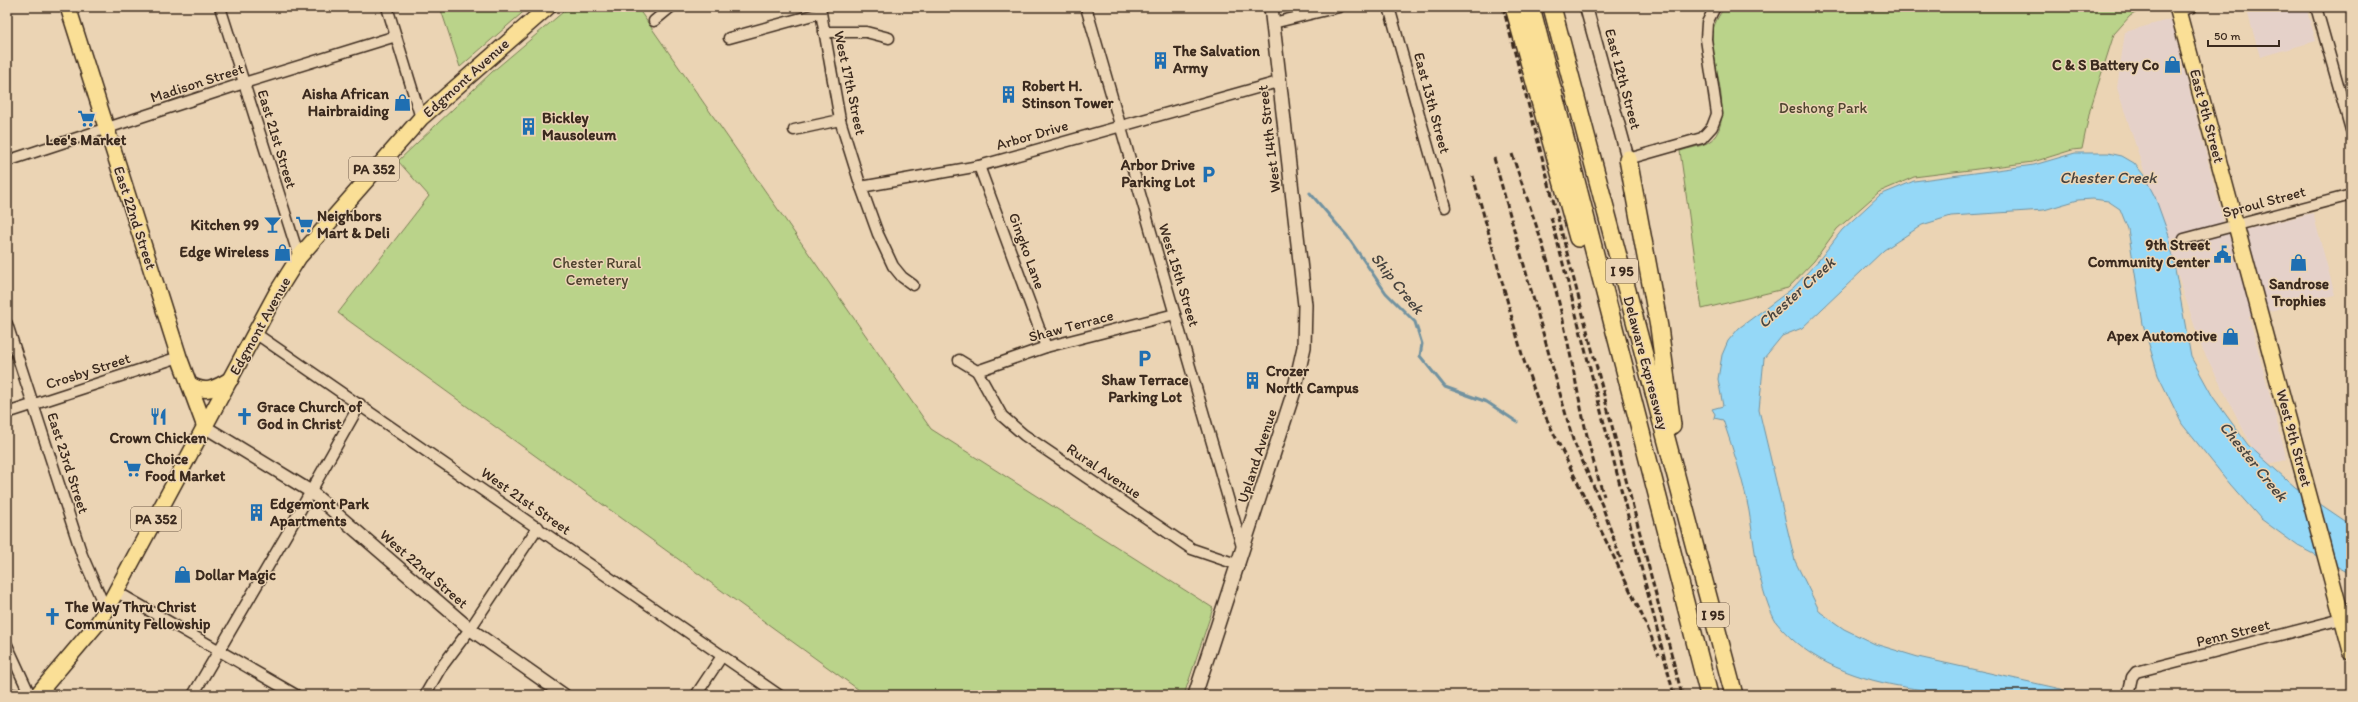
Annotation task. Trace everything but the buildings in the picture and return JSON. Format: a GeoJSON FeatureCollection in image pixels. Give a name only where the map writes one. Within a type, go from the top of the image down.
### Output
{"type":"FeatureCollection","features":[{"type":"Feature","properties":{"kind":"highway"},"geometry":{"type":"LineString","coordinates":[[1514,7],[1605,336],[1637,419]]}},
{"type":"Feature","properties":{"kind":"highway","name":"Delaware Expressway"},"geometry":{"type":"LineString","coordinates":[[1531,7],[1709,695]]}},
{"type":"Feature","properties":{"kind":"highway","name":"Delaware Expressway"},"geometry":{"type":"LineString","coordinates":[[1552,7],[1734,695]]}},
{"type":"Feature","properties":{"kind":"highway"},"geometry":{"type":"LineString","coordinates":[[1628,159],[1658,320],[1670,413],[1692,536]]}},
{"type":"Feature","properties":{"kind":"main road","name":"East 22nd Street"},"geometry":{"type":"LineString","coordinates":[[68,7],[179,357],[205,427]]}},
{"type":"Feature","properties":{"kind":"main road","name":"Edgmont Avenue"},"geometry":{"type":"LineString","coordinates":[[36,695],[97,624],[117,592],[255,333],[299,257],[421,118],[548,7]]}},
{"type":"Feature","properties":{"kind":"main road","name":"West 14th Street"},"geometry":{"type":"LineString","coordinates":[[1271,7],[1278,82],[1295,220]]}},
{"type":"Feature","properties":{"kind":"main road","name":"East 9th Street"},"geometry":{"type":"LineString","coordinates":[[2183,8],[2236,225]]}},
{"type":"Feature","properties":{"kind":"main road","name":"Upland Avenue"},"geometry":{"type":"LineString","coordinates":[[1195,695],[1239,565],[1294,391],[1304,347],[1305,305],[1295,220]]}},
{"type":"Feature","properties":{"kind":"main road","name":"West 9th Street"},"geometry":{"type":"LineString","coordinates":[[2236,225],[2351,651]]}},
{"type":"Feature","properties":{"kind":"main road"},"geometry":{"type":"LineString","coordinates":[[189,384],[197,389],[207,390],[217,388],[231,379]]}},
{"type":"Feature","properties":{"kind":"street","name":"East 21st Street"},"geometry":{"type":"LineString","coordinates":[[220,7],[299,257]]}},
{"type":"Feature","properties":{"kind":"street"},"geometry":{"type":"LineString","coordinates":[[387,7],[421,118]]}},
{"type":"Feature","properties":{"kind":"street"},"geometry":{"type":"LineString","coordinates":[[654,21],[671,7]]}},
{"type":"Feature","properties":{"kind":"street","name":"West 15th Street"},"geometry":{"type":"LineString","coordinates":[[1086,7],[1118,125],[1175,314],[1243,552]]}},
{"type":"Feature","properties":{"kind":"street"},"geometry":{"type":"LineString","coordinates":[[1273,23],[1339,7]]}},
{"type":"Feature","properties":{"kind":"street","name":"East 13th Street"},"geometry":{"type":"LineString","coordinates":[[1389,7],[1445,207]]}},
{"type":"Feature","properties":{"kind":"street","name":"East 12th Street"},"geometry":{"type":"LineString","coordinates":[[1586,7],[1628,159]]}},
{"type":"Feature","properties":{"kind":"street"},"geometry":{"type":"LineString","coordinates":[[1628,159],[1702,138],[1712,127],[1717,114],[1706,39],[1707,23],[1714,7]]}},
{"type":"Feature","properties":{"kind":"street"},"geometry":{"type":"LineString","coordinates":[[2316,7],[2351,130]]}},
{"type":"Feature","properties":{"kind":"street"},"geometry":{"type":"LineString","coordinates":[[729,38],[820,10]]}},
{"type":"Feature","properties":{"kind":"street","name":"West 17th Street"},"geometry":{"type":"LineString","coordinates":[[820,10],[840,120],[862,187],[878,234],[893,266],[902,277],[912,285]]}},
{"type":"Feature","properties":{"kind":"street"},"geometry":{"type":"LineString","coordinates":[[824,32],[866,32],[889,38]]}},
{"type":"Feature","properties":{"kind":"street","name":"Madison Street"},"geometry":{"type":"LineString","coordinates":[[7,161],[244,83],[396,36]]}},
{"type":"Feature","properties":{"kind":"street","name":"Arbor Drive"},"geometry":{"type":"LineString","coordinates":[[862,187],[979,166],[1118,125],[1278,82]]}},
{"type":"Feature","properties":{"kind":"street"},"geometry":{"type":"LineString","coordinates":[[794,130],[840,120]]}},
{"type":"Feature","properties":{"kind":"street","name":"Gingko Lane"},"geometry":{"type":"LineString","coordinates":[[979,166],[1046,347]]}},
{"type":"Feature","properties":{"kind":"street","name":"Sproul Street"},"geometry":{"type":"LineString","coordinates":[[2184,239],[2351,195]]}},
{"type":"Feature","properties":{"kind":"street","name":"Shaw Terrace"},"geometry":{"type":"LineString","coordinates":[[977,372],[1046,347],[1175,314]]}},
{"type":"Feature","properties":{"kind":"street","name":"East 23rd Street"},"geometry":{"type":"LineString","coordinates":[[7,324],[82,555],[106,610]]}},
{"type":"Feature","properties":{"kind":"street","name":"West 21st Street"},"geometry":{"type":"LineString","coordinates":[[255,333],[360,404],[779,695]]}},
{"type":"Feature","properties":{"kind":"street","name":"Crosby Street"},"geometry":{"type":"LineString","coordinates":[[7,413],[179,357]]}},
{"type":"Feature","properties":{"kind":"street"},"geometry":{"type":"LineString","coordinates":[[959,360],[977,372]]}},
{"type":"Feature","properties":{"kind":"street","name":"Rural Avenue"},"geometry":{"type":"LineString","coordinates":[[977,372],[1002,416],[1024,435],[1192,548],[1239,565]]}},
{"type":"Feature","properties":{"kind":"street"},"geometry":{"type":"LineString","coordinates":[[193,695],[288,532],[360,404]]}},
{"type":"Feature","properties":{"kind":"street","name":"West 22nd Street"},"geometry":{"type":"LineString","coordinates":[[205,427],[310,491],[470,629],[564,695]]}},
{"type":"Feature","properties":{"kind":"street"},"geometry":{"type":"LineString","coordinates":[[425,695],[440,669],[470,629],[538,527]]}},
{"type":"Feature","properties":{"kind":"street"},"geometry":{"type":"LineString","coordinates":[[117,592],[296,695]]}},
{"type":"Feature","properties":{"kind":"street","name":"Penn Street"},"geometry":{"type":"LineString","coordinates":[[2128,695],[2132,677],[2136,672],[2342,620]]}},
{"type":"Feature","properties":{"kind":"street"},"geometry":{"type":"LineString","coordinates":[[7,645],[30,695]]}},
{"type":"Feature","properties":{"kind":"street"},"geometry":{"type":"LineString","coordinates":[[696,695],[722,656]]}},
{"type":"Feature","properties":{"kind":"street"},"geometry":{"type":"LineString","coordinates":[[7,693],[17,695]]}},
{"type":"Feature","properties":{"kind":"shaded area"},"geometry":{"type":"Polygon","coordinates":[[[2246,7],[2306,7],[2316,41],[2260,57],[2246,7]]]}},
{"type":"Feature","properties":{"kind":"shaded area"},"geometry":{"type":"Polygon","coordinates":[[[2171,19],[2227,234],[2313,213],[2335,295],[2249,316],[2287,460],[2261,465],[2201,346],[2117,88],[2125,32],[2171,19]]]}},
{"type":"Feature","properties":{"kind":"green space"},"geometry":{"type":"Polygon","coordinates":[[[440,7],[529,7],[460,67],[440,7]]]}},
{"type":"Feature","properties":{"kind":"green space","name":"Chester Rural Cemetery"},"geometry":{"type":"Polygon","coordinates":[[[569,7],[637,7],[931,429],[1213,608],[1184,695],[866,695],[338,313],[429,196],[398,161],[492,72],[569,7]]]}},
{"type":"Feature","properties":{"kind":"green space","name":"Deshong Park"},"geometry":{"type":"Polygon","coordinates":[[[1725,7],[2146,7],[2130,16],[2114,34],[2090,110],[2082,149],[2072,150],[2033,162],[1914,177],[1879,192],[1837,229],[1814,261],[1788,288],[1702,309],[1680,151],[1707,143],[1716,135],[1721,123],[1721,93],[1712,35],[1717,20],[1725,7]]]}},
{"type":"Feature","properties":{"kind":"water","name":"Chester Creek"},"geometry":{"type":"Polygon","coordinates":[[[2075,153],[2108,153],[2122,156],[2134,163],[2143,174],[2155,197],[2169,236],[2191,357],[2213,397],[2248,445],[2295,487],[2351,525],[2351,574],[2298,546],[2261,519],[2230,484],[2182,424],[2158,375],[2143,324],[2128,229],[2120,209],[2108,201],[2093,199],[2078,200],[2044,210],[1951,216],[1922,225],[1884,250],[1802,328],[1782,336],[1764,358],[1759,410],[1795,561],[1820,612],[1844,629],[1875,644],[1918,657],[2061,689],[2077,695],[1997,695],[1955,693],[1913,688],[1873,680],[1836,667],[1803,648],[1776,622],[1766,599],[1754,548],[1749,511],[1738,465],[1723,420],[1714,418],[1715,414],[1712,409],[1723,406],[1718,379],[1722,355],[1728,341],[1739,328],[1793,288],[1819,260],[1842,230],[1880,195],[1914,181],[2034,165],[2075,153]]]}},
{"type":"Feature","properties":{"kind":"waterway","name":"Ship Creek"},"geometry":{"type":"LineString","coordinates":[[1310,193],[1347,236],[1386,293],[1415,322],[1422,344],[1420,356],[1445,387],[1487,402],[1517,422]]}},
{"type":"Feature","properties":{"kind":"railway"},"geometry":{"type":"LineString","coordinates":[[1503,7],[1682,695]]}},
{"type":"Feature","properties":{"kind":"railway"},"geometry":{"type":"LineString","coordinates":[[1512,154],[1552,275],[1591,452],[1604,496]]}},
{"type":"Feature","properties":{"kind":"railway"},"geometry":{"type":"LineString","coordinates":[[1494,158],[1573,440],[1602,505],[1622,563]]}},
{"type":"Feature","properties":{"kind":"railway"},"geometry":{"type":"LineString","coordinates":[[1473,176],[1523,358],[1538,401],[1641,613],[1659,655]]}},
{"type":"Feature","properties":{"kind":"railway"},"geometry":{"type":"LineString","coordinates":[[1551,217],[1674,695]]}},
{"type":"Feature","properties":{"kind":"place","name":"The Salvation Army"},"geometry":{"type":"Point","coordinates":[1160,60]}},
{"type":"Feature","properties":{"kind":"place","name":"C & S Battery Co"},"geometry":{"type":"Point","coordinates":[2172,65]}},
{"type":"Feature","properties":{"kind":"place","name":"Robert H. Stinson Tower"},"geometry":{"type":"Point","coordinates":[1009,95]}},
{"type":"Feature","properties":{"kind":"place","name":"Aisha African Hairbraiding"},"geometry":{"type":"Point","coordinates":[402,103]}},
{"type":"Feature","properties":{"kind":"place","name":"Lee's Market"},"geometry":{"type":"Point","coordinates":[86,119]}},
{"type":"Feature","properties":{"kind":"place","name":"Bickley Mausoleum"},"geometry":{"type":"Point","coordinates":[529,127]}},
{"type":"Feature","properties":{"kind":"place","name":"Arbor Drive Parking Lot"},"geometry":{"type":"Point","coordinates":[1208,174]}},
{"type":"Feature","properties":{"kind":"place","name":"Kitchen 99"},"geometry":{"type":"Point","coordinates":[272,225]}},
{"type":"Feature","properties":{"kind":"place","name":"Neighbors Mart & Deli"},"geometry":{"type":"Point","coordinates":[304,225]}},
{"type":"Feature","properties":{"kind":"place","name":"Edge Wireless"},"geometry":{"type":"Point","coordinates":[282,252]}},
{"type":"Feature","properties":{"kind":"place","name":"9th Street Community Center"},"geometry":{"type":"Point","coordinates":[2223,254]}},
{"type":"Feature","properties":{"kind":"place","name":"Sandrose Trophies"},"geometry":{"type":"Point","coordinates":[2299,263]}},
{"type":"Feature","properties":{"kind":"place","name":"Apex Automotive"},"geometry":{"type":"Point","coordinates":[2230,336]}},
{"type":"Feature","properties":{"kind":"place","name":"Shaw Terrace Parking Lot"},"geometry":{"type":"Point","coordinates":[1145,359]}},
{"type":"Feature","properties":{"kind":"place","name":"Crozer North Campus"},"geometry":{"type":"Point","coordinates":[1253,380]}},
{"type":"Feature","properties":{"kind":"place","name":"Grace Church of God in Christ"},"geometry":{"type":"Point","coordinates":[244,416]}},
{"type":"Feature","properties":{"kind":"place","name":"Crown Chicken"},"geometry":{"type":"Point","coordinates":[158,417]}},
{"type":"Feature","properties":{"kind":"place","name":"Choice Food Market"},"geometry":{"type":"Point","coordinates":[132,468]}},
{"type":"Feature","properties":{"kind":"place","name":"Edgemont Park Apartments"},"geometry":{"type":"Point","coordinates":[257,513]}},
{"type":"Feature","properties":{"kind":"place","name":"Dollar Magic"},"geometry":{"type":"Point","coordinates":[182,575]}},
{"type":"Feature","properties":{"kind":"place","name":"The Way Thru Christ Community Fellowship"},"geometry":{"type":"Point","coordinates":[52,616]}}]}
